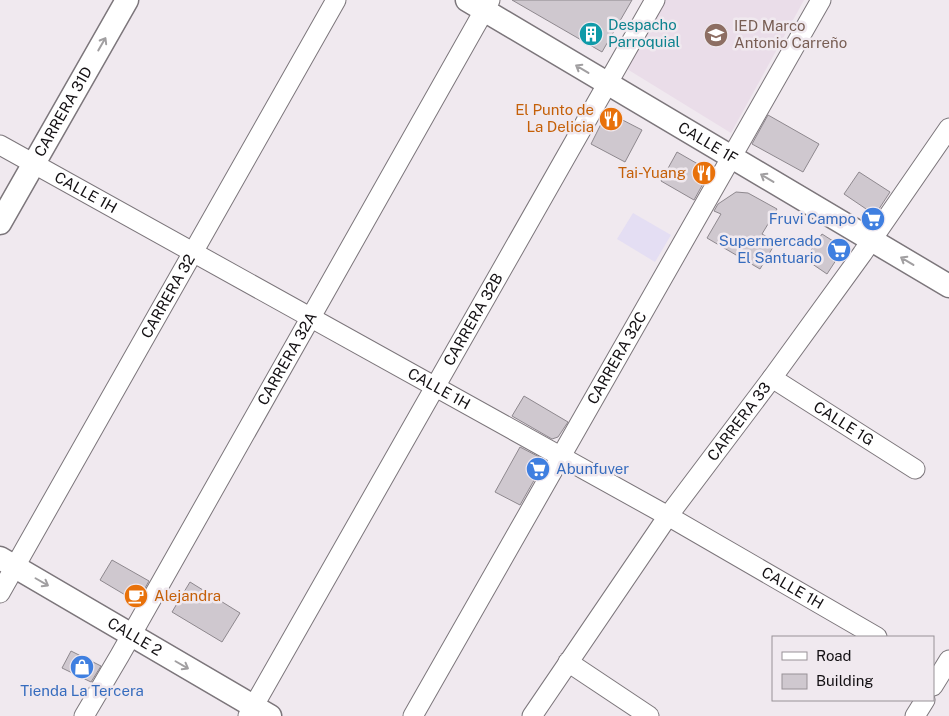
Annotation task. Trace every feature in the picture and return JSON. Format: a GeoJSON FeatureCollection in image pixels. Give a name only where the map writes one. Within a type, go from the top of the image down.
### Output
{"type":"FeatureCollection","features":[{"type":"Feature","properties":{"kind":"street","name":"CARRERA 31D"},"geometry":{"type":"LineString","coordinates":[[0,223],[127,0]]}},
{"type":"Feature","properties":{"kind":"street","name":"CARRERA 32"},"geometry":{"type":"LineString","coordinates":[[0,593],[7,562],[193,252],[336,0]]}},
{"type":"Feature","properties":{"kind":"street","name":"CARRERA 32B"},"geometry":{"type":"LineString","coordinates":[[257,713],[435,387],[655,0]]}},
{"type":"Feature","properties":{"kind":"street","name":"CARRERA 32C"},"geometry":{"type":"LineString","coordinates":[[412,716],[821,0]]}},
{"type":"Feature","properties":{"kind":"street","name":"CALLE 1F"},"geometry":{"type":"LineString","coordinates":[[480,4],[607,83],[949,286]]}},
{"type":"Feature","properties":{"kind":"street","name":"CARRERA 32A"},"geometry":{"type":"LineString","coordinates":[[84,716],[311,317],[480,4]]}},
{"type":"Feature","properties":{"kind":"street","name":"CARRERA 33"},"geometry":{"type":"LineString","coordinates":[[532,716],[668,516],[772,378],[949,128]]}},
{"type":"Feature","properties":{"kind":"street","name":"CALLE 1H"},"geometry":{"type":"LineString","coordinates":[[0,145],[668,516],[875,636]]}},
{"type":"Feature","properties":{"kind":"street","name":"CALLE 1G"},"geometry":{"type":"LineString","coordinates":[[772,378],[915,470]]}},
{"type":"Feature","properties":{"kind":"street","name":"CALLE 2"},"geometry":{"type":"LineString","coordinates":[[7,562],[131,635],[257,713]]}},
{"type":"Feature","properties":{"kind":"street"},"geometry":{"type":"LineString","coordinates":[[568,662],[650,716]]}},
{"type":"Feature","properties":{"kind":"street"},"geometry":{"type":"LineString","coordinates":[[915,716],[924,701]]}},
{"type":"Feature","properties":{"kind":"shaded area","name":"IED Marco Antonio Carreño"},"geometry":{"type":"Polygon","coordinates":[[[665,0],[804,0],[731,133],[627,69],[665,0]]]}},
{"type":"Feature","properties":{"kind":"shaded area"},"geometry":{"type":"Polygon","coordinates":[[[633,213],[671,235],[655,262],[617,239],[633,213]]]}},
{"type":"Feature","properties":{"kind":"building","name":"Despacho Parroquial"},"geometry":{"type":"Polygon","coordinates":[[[512,0],[632,0],[602,52],[512,0]]]}},
{"type":"Feature","properties":{"kind":"building"},"geometry":{"type":"Polygon","coordinates":[[[607,112],[642,130],[625,162],[591,144],[607,112]]]}},
{"type":"Feature","properties":{"kind":"building"},"geometry":{"type":"Polygon","coordinates":[[[768,115],[819,144],[803,172],[752,144],[768,115]]]}},
{"type":"Feature","properties":{"kind":"building"},"geometry":{"type":"Polygon","coordinates":[[[677,152],[710,171],[694,200],[661,181],[677,152]]]}},
{"type":"Feature","properties":{"kind":"building"},"geometry":{"type":"Polygon","coordinates":[[[859,172],[890,192],[875,215],[844,194],[859,172]]]}},
{"type":"Feature","properties":{"kind":"building"},"geometry":{"type":"Polygon","coordinates":[[[736,192],[748,193],[777,209],[762,234],[776,242],[760,269],[707,238],[721,214],[714,211],[718,204],[736,192]]]}},
{"type":"Feature","properties":{"kind":"building"},"geometry":{"type":"Polygon","coordinates":[[[822,234],[844,248],[827,274],[805,259],[822,234]]]}},
{"type":"Feature","properties":{"kind":"building"},"geometry":{"type":"Polygon","coordinates":[[[524,396],[568,422],[558,437],[552,439],[512,416],[524,396]]]}},
{"type":"Feature","properties":{"kind":"building"},"geometry":{"type":"Polygon","coordinates":[[[520,447],[541,458],[541,468],[520,505],[495,492],[520,447]]]}},
{"type":"Feature","properties":{"kind":"building"},"geometry":{"type":"Polygon","coordinates":[[[112,560],[149,581],[137,602],[100,580],[112,560]]]}},
{"type":"Feature","properties":{"kind":"building"},"geometry":{"type":"Polygon","coordinates":[[[190,582],[240,613],[222,642],[172,612],[190,582]]]}},
{"type":"Feature","properties":{"kind":"building","name":"Tienda La Tercera"},"geometry":{"type":"Polygon","coordinates":[[[71,651],[101,666],[91,682],[62,668],[71,651]]]}},
{"type":"Feature","properties":{"kind":"place","name":"Despacho Parroquial"},"geometry":{"type":"Point","coordinates":[591,34]}},
{"type":"Feature","properties":{"kind":"place","name":"IED Marco Antonio Carreño"},"geometry":{"type":"Point","coordinates":[716,35]}},
{"type":"Feature","properties":{"kind":"place","name":"El Punto de La Delicia"},"geometry":{"type":"Point","coordinates":[611,119]}},
{"type":"Feature","properties":{"kind":"place","name":"Tai-Yuang"},"geometry":{"type":"Point","coordinates":[704,173]}},
{"type":"Feature","properties":{"kind":"place","name":"Fruvi Campo"},"geometry":{"type":"Point","coordinates":[873,219]}},
{"type":"Feature","properties":{"kind":"place","name":"Supermercado El Santuario"},"geometry":{"type":"Point","coordinates":[839,250]}},
{"type":"Feature","properties":{"kind":"place","name":"Abunfuver"},"geometry":{"type":"Point","coordinates":[538,469]}},
{"type":"Feature","properties":{"kind":"place","name":"Alejandra"},"geometry":{"type":"Point","coordinates":[136,596]}},
{"type":"Feature","properties":{"kind":"place","name":"Tienda La Tercera"},"geometry":{"type":"Point","coordinates":[82,667]}}]}
